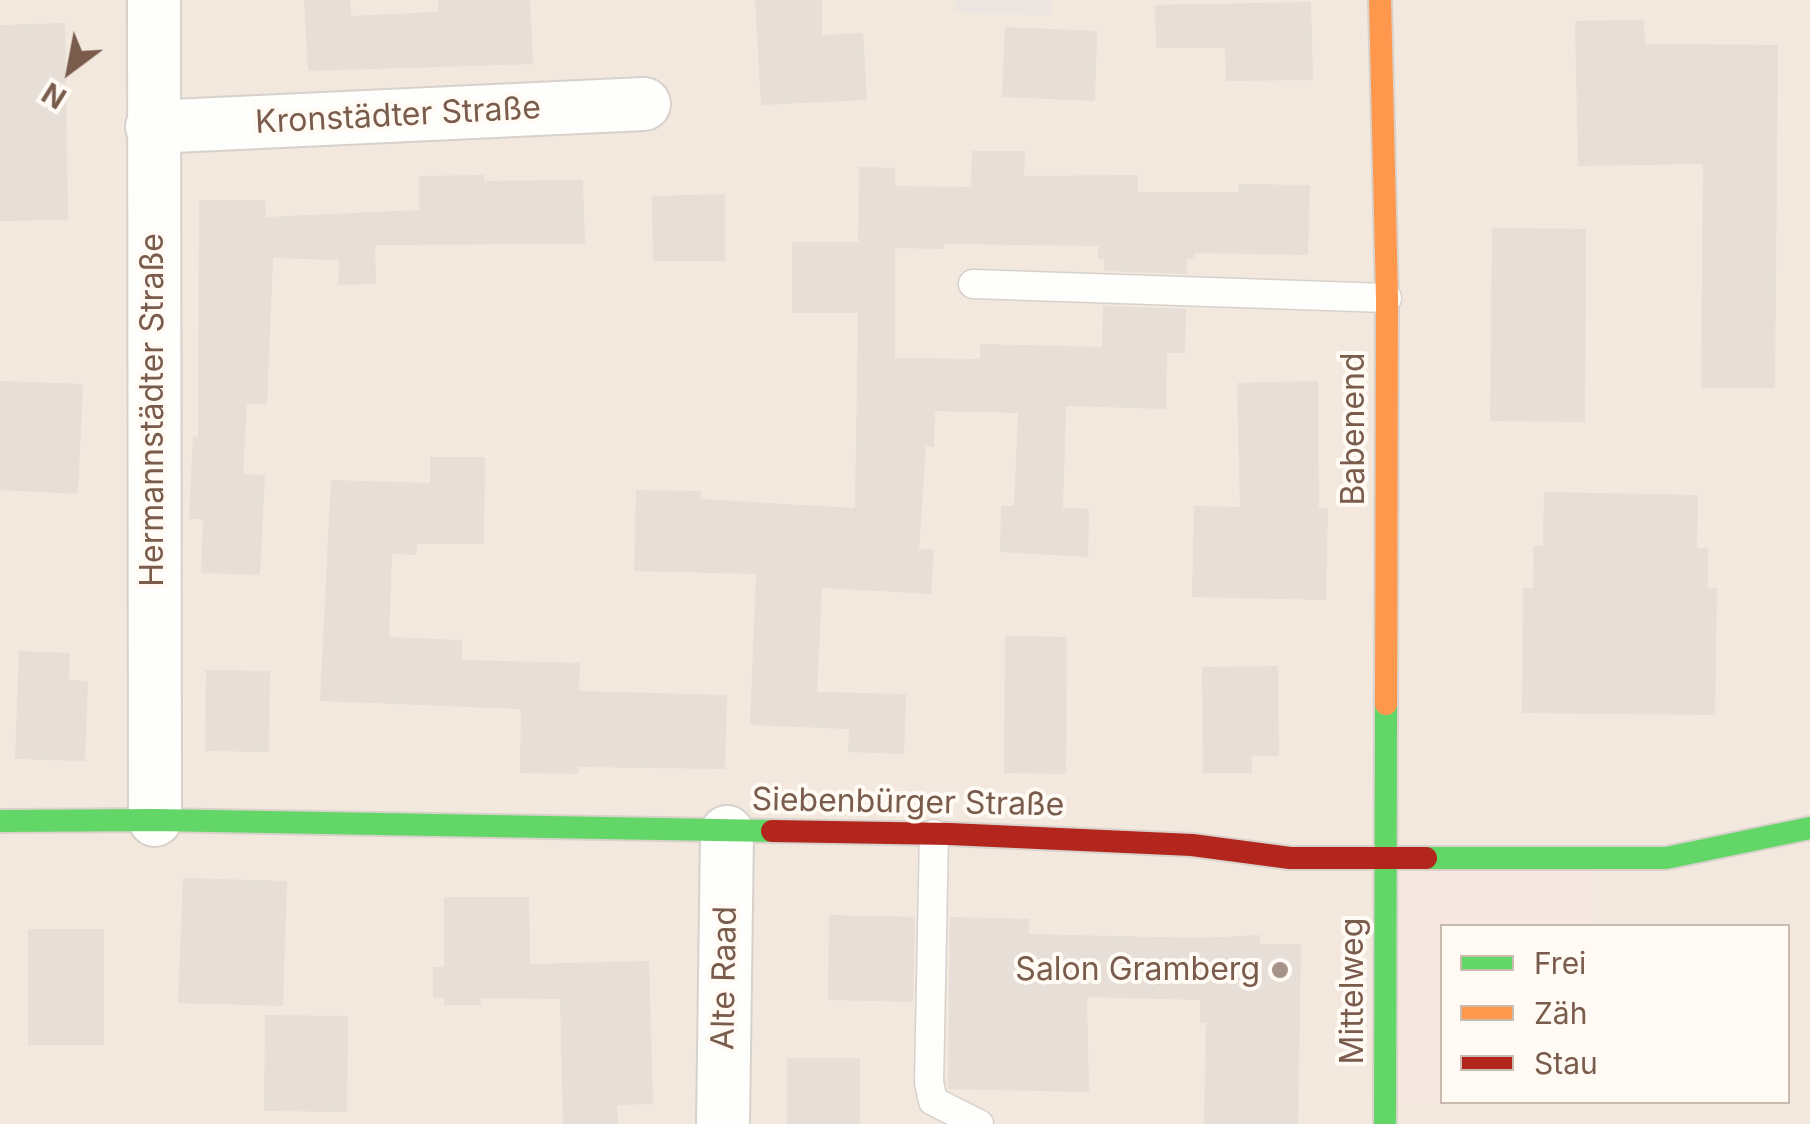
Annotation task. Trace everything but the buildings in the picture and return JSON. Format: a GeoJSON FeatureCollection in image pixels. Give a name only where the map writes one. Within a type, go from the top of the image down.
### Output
{"type":"FeatureCollection","features":[{"type":"Feature","properties":{"kind":"street","name":"Hermannstädter Straße"},"geometry":{"type":"LineString","coordinates":[[154,0],[155,820]]}},
{"type":"Feature","properties":{"kind":"street","name":"Babenend"},"geometry":{"type":"LineString","coordinates":[[1380,0],[1387,298],[1385,858]]}},
{"type":"Feature","properties":{"kind":"street","name":"Kronstädter Straße"},"geometry":{"type":"LineString","coordinates":[[152,127],[644,104]]}},
{"type":"Feature","properties":{"kind":"street","name":"Siebenbürger Straße"},"geometry":{"type":"LineString","coordinates":[[0,822],[155,820],[934,834],[1192,845],[1290,858],[1666,858],[1810,828]]}},
{"type":"Feature","properties":{"kind":"street","name":"Alte Raad"},"geometry":{"type":"LineString","coordinates":[[723,1124],[727,832]]}},
{"type":"Feature","properties":{"kind":"street","name":"Mittelweg"},"geometry":{"type":"LineString","coordinates":[[1385,858],[1385,1124]]}},
{"type":"Feature","properties":{"kind":"lane"},"geometry":{"type":"LineString","coordinates":[[973,284],[1387,298]]}},
{"type":"Feature","properties":{"kind":"lane"},"geometry":{"type":"LineString","coordinates":[[934,834],[929,1082],[934,1101],[979,1124]]}},
{"type":"Feature","properties":{"kind":"shaded area"},"geometry":{"type":"Polygon","coordinates":[[[0,0],[1810,0],[1810,1124],[0,1124],[0,0]]]}},
{"type":"Feature","properties":{"kind":"shaded area"},"geometry":{"type":"Polygon","coordinates":[[[955,0],[1051,0],[1051,15],[954,13],[955,0]]]}},
{"type":"Feature","properties":{"kind":"shaded area"},"geometry":{"type":"Polygon","coordinates":[[[1385,858],[1596,858],[1592,924],[1440,924],[1440,1100],[1385,1102],[1385,858]]]}},
{"type":"Feature","properties":{"kind":"traffic: fast"},"geometry":{"type":"LineString","coordinates":[[1385,1124],[1386,704]]}},
{"type":"Feature","properties":{"kind":"traffic: fast"},"geometry":{"type":"LineString","coordinates":[[0,821],[155,820],[772,831]]}},
{"type":"Feature","properties":{"kind":"traffic: fast"},"geometry":{"type":"LineString","coordinates":[[1426,858],[1666,858],[1810,828]]}},
{"type":"Feature","properties":{"kind":"traffic: slow"},"geometry":{"type":"LineString","coordinates":[[1380,0],[1387,298],[1386,704]]}},
{"type":"Feature","properties":{"kind":"traffic: jam"},"geometry":{"type":"LineString","coordinates":[[772,831],[1192,845],[1290,858],[1426,858]]}},
{"type":"Feature","properties":{"kind":"place","name":"Salon Gramberg"},"geometry":{"type":"Point","coordinates":[1280,970]}}]}
